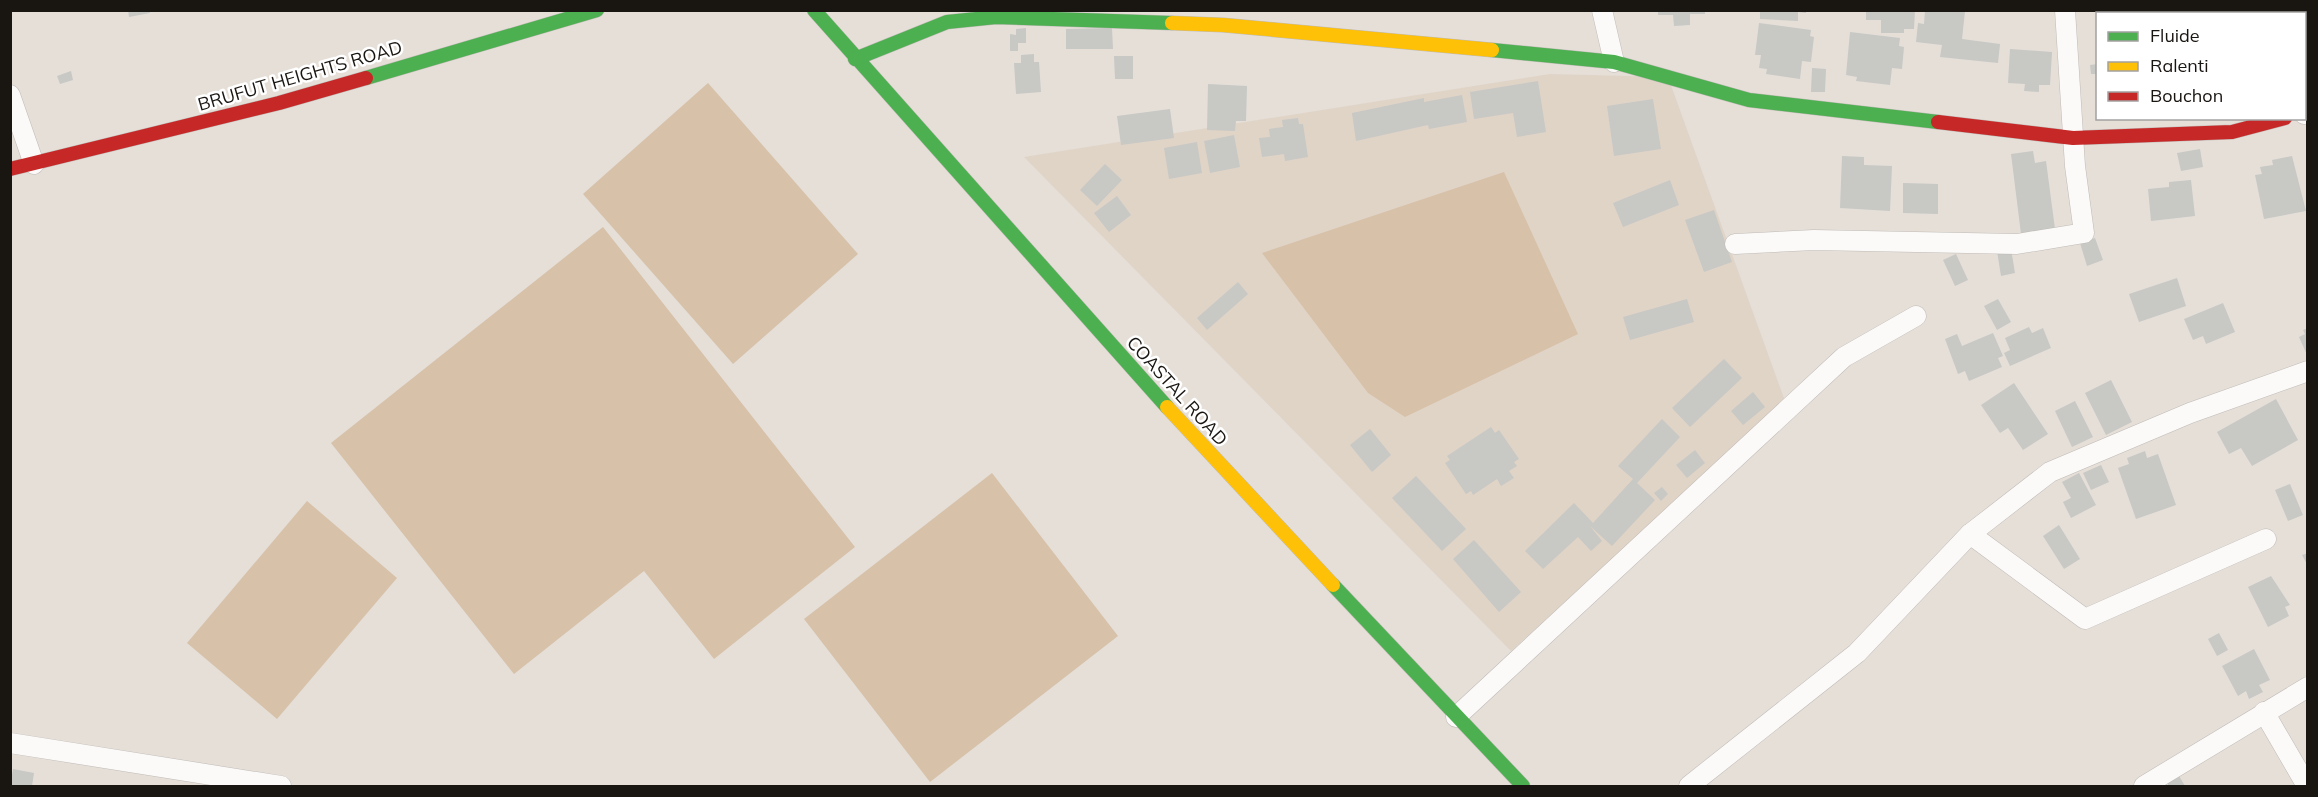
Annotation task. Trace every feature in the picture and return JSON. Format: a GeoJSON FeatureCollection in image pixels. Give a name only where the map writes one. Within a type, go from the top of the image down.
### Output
{"type":"FeatureCollection","features":[{"type":"Feature","properties":{"kind":"street","name":"BRUFUT HEIGHTS ROAD"},"geometry":{"type":"LineString","coordinates":[[10,169],[279,103],[597,10]]}},
{"type":"Feature","properties":{"kind":"street","name":"COASTAL ROAD"},"geometry":{"type":"LineString","coordinates":[[814,10],[855,59],[1225,472],[1523,786]]}},
{"type":"Feature","properties":{"kind":"street"},"geometry":{"type":"LineString","coordinates":[[1602,10],[1614,62]]}},
{"type":"Feature","properties":{"kind":"street"},"geometry":{"type":"LineString","coordinates":[[1735,244],[1815,240],[2017,244],[2084,233],[2073,138],[2065,10]]}},
{"type":"Feature","properties":{"kind":"street"},"geometry":{"type":"LineString","coordinates":[[855,59],[947,22],[996,17],[1222,25],[1614,62],[1749,100],[2073,138],[2232,132],[2277,120]]}},
{"type":"Feature","properties":{"kind":"street"},"geometry":{"type":"LineString","coordinates":[[10,95],[34,164]]}},
{"type":"Feature","properties":{"kind":"street"},"geometry":{"type":"LineString","coordinates":[[1456,717],[1844,357],[1916,316]]}},
{"type":"Feature","properties":{"kind":"street"},"geometry":{"type":"LineString","coordinates":[[1697,785],[1857,653],[1970,534],[2050,472],[2190,413],[2307,371]]}},
{"type":"Feature","properties":{"kind":"street"},"geometry":{"type":"LineString","coordinates":[[1970,534],[2085,619],[2266,539]]}},
{"type":"Feature","properties":{"kind":"street"},"geometry":{"type":"LineString","coordinates":[[2144,786],[2307,687]]}},
{"type":"Feature","properties":{"kind":"street"},"geometry":{"type":"LineString","coordinates":[[2264,712],[2307,786]]}},
{"type":"Feature","properties":{"kind":"street"},"geometry":{"type":"LineString","coordinates":[[10,744],[281,786]]}},
{"type":"Feature","properties":{"kind":"shaded area"},"geometry":{"type":"Polygon","coordinates":[[[1550,74],[1668,77],[1785,401],[1511,651],[1024,157],[1550,74]]]}},
{"type":"Feature","properties":{"kind":"shaded area"},"geometry":{"type":"Polygon","coordinates":[[[708,83],[858,254],[733,364],[583,194],[708,83]]]}},
{"type":"Feature","properties":{"kind":"shaded area"},"geometry":{"type":"Polygon","coordinates":[[[1504,172],[1578,334],[1405,417],[1368,393],[1262,253],[1504,172]]]}},
{"type":"Feature","properties":{"kind":"shaded area"},"geometry":{"type":"Polygon","coordinates":[[[603,227],[855,547],[714,659],[644,571],[514,674],[331,443],[603,227]]]}},
{"type":"Feature","properties":{"kind":"shaded area"},"geometry":{"type":"Polygon","coordinates":[[[992,473],[1118,636],[930,782],[804,619],[992,473]]]}},
{"type":"Feature","properties":{"kind":"shaded area"},"geometry":{"type":"Polygon","coordinates":[[[307,501],[397,578],[277,719],[187,643],[307,501]]]}},
{"type":"Feature","properties":{"kind":"building"},"geometry":{"type":"Polygon","coordinates":[[[128,10],[149,10],[150,13],[129,17],[128,10]]]}},
{"type":"Feature","properties":{"kind":"building"},"geometry":{"type":"Polygon","coordinates":[[[1658,10],[1705,10],[1705,14],[1690,14],[1690,25],[1674,26],[1673,15],[1658,15],[1658,10]]]}},
{"type":"Feature","properties":{"kind":"building"},"geometry":{"type":"Polygon","coordinates":[[[1760,10],[1806,10],[1806,13],[1798,12],[1798,21],[1760,19],[1760,10]]]}},
{"type":"Feature","properties":{"kind":"building"},"geometry":{"type":"Polygon","coordinates":[[[1866,10],[1915,10],[1914,29],[1904,29],[1904,33],[1881,33],[1881,20],[1866,20],[1866,10]]]}},
{"type":"Feature","properties":{"kind":"building"},"geometry":{"type":"Polygon","coordinates":[[[1925,10],[1965,11],[1962,39],[2000,44],[1998,63],[1940,57],[1942,45],[1916,42],[1918,23],[1924,24],[1925,10]]]}},
{"type":"Feature","properties":{"kind":"building"},"geometry":{"type":"Polygon","coordinates":[[[2247,10],[2263,10],[2263,12],[2248,12],[2247,10]]]}},
{"type":"Feature","properties":{"kind":"building"},"geometry":{"type":"Polygon","coordinates":[[[2278,10],[2296,10],[2296,12],[2278,12],[2278,10]]]}},
{"type":"Feature","properties":{"kind":"building"},"geometry":{"type":"Polygon","coordinates":[[[1759,23],[1811,30],[1810,36],[1814,37],[1811,62],[1802,61],[1800,79],[1766,74],[1767,69],[1759,68],[1761,55],[1755,55],[1759,23]]]}},
{"type":"Feature","properties":{"kind":"building"},"geometry":{"type":"Polygon","coordinates":[[[1026,28],[1026,43],[1018,43],[1018,51],[1010,51],[1010,34],[1016,35],[1016,29],[1026,28]]]}},
{"type":"Feature","properties":{"kind":"building"},"geometry":{"type":"Polygon","coordinates":[[[1112,28],[1113,49],[1066,49],[1066,29],[1112,28]]]}},
{"type":"Feature","properties":{"kind":"building"},"geometry":{"type":"Polygon","coordinates":[[[1850,32],[1900,38],[1899,46],[1904,47],[1902,69],[1892,68],[1890,85],[1856,81],[1857,77],[1846,75],[1850,32]]]}},
{"type":"Feature","properties":{"kind":"building"},"geometry":{"type":"Polygon","coordinates":[[[2306,32],[2308,34],[2308,81],[2306,82],[2306,32]]]}},
{"type":"Feature","properties":{"kind":"building"},"geometry":{"type":"Polygon","coordinates":[[[2010,49],[2052,52],[2050,85],[2039,85],[2039,92],[2024,91],[2025,84],[2008,83],[2010,49]]]}},
{"type":"Feature","properties":{"kind":"building"},"geometry":{"type":"Polygon","coordinates":[[[1034,54],[1034,62],[1039,62],[1041,92],[1016,94],[1014,63],[1021,63],[1021,55],[1034,54]]]}},
{"type":"Feature","properties":{"kind":"building"},"geometry":{"type":"Polygon","coordinates":[[[1114,56],[1133,56],[1133,79],[1115,79],[1114,56]]]}},
{"type":"Feature","properties":{"kind":"building"},"geometry":{"type":"Polygon","coordinates":[[[2096,64],[2096,74],[2091,74],[2090,65],[2096,64]]]}},
{"type":"Feature","properties":{"kind":"building"},"geometry":{"type":"Polygon","coordinates":[[[1812,68],[1826,69],[1825,92],[1811,92],[1812,68]]]}},
{"type":"Feature","properties":{"kind":"building"},"geometry":{"type":"Polygon","coordinates":[[[71,71],[73,80],[60,84],[57,76],[71,71]]]}},
{"type":"Feature","properties":{"kind":"building"},"geometry":{"type":"Polygon","coordinates":[[[1538,81],[1546,132],[1517,137],[1513,113],[1474,119],[1470,92],[1538,81]]]}},
{"type":"Feature","properties":{"kind":"building"},"geometry":{"type":"Polygon","coordinates":[[[1208,84],[1247,86],[1246,121],[1236,121],[1235,131],[1207,130],[1208,84]]]}},
{"type":"Feature","properties":{"kind":"building"},"geometry":{"type":"Polygon","coordinates":[[[1462,95],[1467,122],[1429,129],[1428,125],[1356,141],[1352,113],[1424,98],[1424,102],[1462,95]]]}},
{"type":"Feature","properties":{"kind":"building"},"geometry":{"type":"Polygon","coordinates":[[[1653,99],[1661,149],[1614,156],[1607,106],[1653,99]]]}},
{"type":"Feature","properties":{"kind":"building"},"geometry":{"type":"Polygon","coordinates":[[[1170,109],[1174,138],[1121,145],[1117,116],[1170,109]]]}},
{"type":"Feature","properties":{"kind":"building"},"geometry":{"type":"Polygon","coordinates":[[[1298,118],[1299,124],[1303,124],[1308,157],[1285,161],[1284,154],[1262,157],[1259,138],[1270,137],[1269,129],[1283,127],[1282,120],[1298,118]]]}},
{"type":"Feature","properties":{"kind":"building"},"geometry":{"type":"Polygon","coordinates":[[[1234,135],[1240,167],[1210,173],[1204,141],[1234,135]]]}},
{"type":"Feature","properties":{"kind":"building"},"geometry":{"type":"Polygon","coordinates":[[[1197,142],[1202,173],[1169,179],[1164,148],[1197,142]]]}},
{"type":"Feature","properties":{"kind":"building"},"geometry":{"type":"Polygon","coordinates":[[[2200,149],[2203,167],[2181,171],[2177,153],[2200,149]]]}},
{"type":"Feature","properties":{"kind":"building"},"geometry":{"type":"Polygon","coordinates":[[[2033,151],[2035,163],[2046,161],[2055,229],[2021,234],[2011,154],[2033,151]]]}},
{"type":"Feature","properties":{"kind":"building"},"geometry":{"type":"Polygon","coordinates":[[[1842,156],[1864,157],[1864,165],[1892,166],[1890,211],[1840,208],[1842,156]]]}},
{"type":"Feature","properties":{"kind":"building"},"geometry":{"type":"Polygon","coordinates":[[[2292,156],[2306,211],[2264,219],[2255,175],[2262,174],[2260,167],[2273,165],[2272,160],[2292,156]]]}},
{"type":"Feature","properties":{"kind":"building"},"geometry":{"type":"Polygon","coordinates":[[[1105,164],[1122,180],[1097,206],[1080,190],[1105,164]]]}},
{"type":"Feature","properties":{"kind":"building"},"geometry":{"type":"Polygon","coordinates":[[[1670,180],[1679,205],[1623,227],[1613,203],[1670,180]]]}},
{"type":"Feature","properties":{"kind":"building"},"geometry":{"type":"Polygon","coordinates":[[[2191,180],[2195,216],[2151,221],[2148,189],[2169,187],[2169,182],[2191,180]]]}},
{"type":"Feature","properties":{"kind":"building"},"geometry":{"type":"Polygon","coordinates":[[[1903,183],[1938,184],[1938,214],[1903,213],[1903,183]]]}},
{"type":"Feature","properties":{"kind":"building"},"geometry":{"type":"Polygon","coordinates":[[[1117,196],[1131,215],[1109,232],[1094,213],[1117,196]]]}},
{"type":"Feature","properties":{"kind":"building"},"geometry":{"type":"Polygon","coordinates":[[[1714,210],[1732,262],[1704,272],[1685,220],[1714,210]]]}},
{"type":"Feature","properties":{"kind":"building"},"geometry":{"type":"Polygon","coordinates":[[[2095,238],[2103,260],[2087,266],[2080,243],[2095,238]]]}},
{"type":"Feature","properties":{"kind":"building"},"geometry":{"type":"Polygon","coordinates":[[[2011,249],[2015,273],[2001,276],[1997,251],[2011,249]]]}},
{"type":"Feature","properties":{"kind":"building"},"geometry":{"type":"Polygon","coordinates":[[[1956,254],[1968,280],[1955,286],[1943,260],[1956,254]]]}},
{"type":"Feature","properties":{"kind":"building"},"geometry":{"type":"Polygon","coordinates":[[[2177,278],[2186,306],[2139,322],[2129,294],[2177,278]]]}},
{"type":"Feature","properties":{"kind":"building"},"geometry":{"type":"Polygon","coordinates":[[[1238,282],[1248,294],[1207,330],[1197,318],[1238,282]]]}},
{"type":"Feature","properties":{"kind":"building"},"geometry":{"type":"Polygon","coordinates":[[[1687,299],[1694,322],[1630,340],[1623,317],[1687,299]]]}},
{"type":"Feature","properties":{"kind":"building"},"geometry":{"type":"Polygon","coordinates":[[[1998,299],[2011,322],[1997,330],[1984,306],[1998,299]]]}},
{"type":"Feature","properties":{"kind":"building"},"geometry":{"type":"Polygon","coordinates":[[[2223,303],[2235,332],[2206,344],[2203,336],[2193,340],[2184,319],[2223,303]]]}},
{"type":"Feature","properties":{"kind":"building"},"geometry":{"type":"Polygon","coordinates":[[[2029,327],[2032,333],[2043,328],[2051,348],[2010,366],[2004,353],[2010,350],[2005,338],[2029,327]]]}},
{"type":"Feature","properties":{"kind":"building"},"geometry":{"type":"Polygon","coordinates":[[[2308,328],[2308,357],[2299,337],[2305,334],[2303,330],[2308,328]]]}},
{"type":"Feature","properties":{"kind":"building"},"geometry":{"type":"Polygon","coordinates":[[[1993,333],[2003,356],[1998,358],[2002,367],[1969,381],[1965,371],[1958,374],[1945,339],[1957,334],[1962,346],[1993,333]]]}},
{"type":"Feature","properties":{"kind":"building"},"geometry":{"type":"Polygon","coordinates":[[[1724,359],[1742,378],[1690,427],[1672,408],[1724,359]]]}},
{"type":"Feature","properties":{"kind":"building"},"geometry":{"type":"Polygon","coordinates":[[[2111,380],[2132,422],[2106,435],[2085,393],[2111,380]]]}},
{"type":"Feature","properties":{"kind":"building"},"geometry":{"type":"Polygon","coordinates":[[[2014,383],[2048,434],[2023,450],[2008,428],[2000,433],[1981,405],[2014,383]]]}},
{"type":"Feature","properties":{"kind":"building"},"geometry":{"type":"Polygon","coordinates":[[[1753,392],[1765,407],[1743,425],[1731,411],[1753,392]]]}},
{"type":"Feature","properties":{"kind":"building"},"geometry":{"type":"Polygon","coordinates":[[[2276,399],[2298,440],[2252,466],[2241,448],[2229,454],[2217,432],[2276,399]]]}},
{"type":"Feature","properties":{"kind":"building"},"geometry":{"type":"Polygon","coordinates":[[[2075,401],[2093,437],[2072,447],[2055,411],[2075,401]]]}},
{"type":"Feature","properties":{"kind":"building"},"geometry":{"type":"Polygon","coordinates":[[[1662,419],[1680,437],[1637,483],[1655,500],[1612,546],[1590,526],[1602,541],[1591,551],[1578,537],[1543,569],[1525,551],[1574,503],[1593,523],[1633,479],[1618,466],[1662,419]]]}},
{"type":"Feature","properties":{"kind":"building"},"geometry":{"type":"Polygon","coordinates":[[[1491,427],[1495,433],[1499,430],[1519,459],[1514,462],[1517,466],[1509,471],[1514,478],[1501,486],[1497,479],[1473,495],[1471,491],[1466,494],[1445,463],[1450,460],[1447,456],[1491,427]]]}},
{"type":"Feature","properties":{"kind":"building"},"geometry":{"type":"Polygon","coordinates":[[[1370,429],[1391,455],[1372,472],[1350,445],[1370,429]]]}},
{"type":"Feature","properties":{"kind":"building"},"geometry":{"type":"Polygon","coordinates":[[[1695,450],[1705,463],[1687,478],[1676,465],[1695,450]]]}},
{"type":"Feature","properties":{"kind":"building"},"geometry":{"type":"Polygon","coordinates":[[[2145,451],[2147,458],[2158,454],[2176,505],[2136,519],[2118,468],[2129,464],[2127,458],[2145,451]]]}},
{"type":"Feature","properties":{"kind":"building"},"geometry":{"type":"Polygon","coordinates":[[[2101,465],[2109,482],[2091,490],[2083,473],[2101,465]]]}},
{"type":"Feature","properties":{"kind":"building"},"geometry":{"type":"Polygon","coordinates":[[[2079,473],[2096,505],[2071,518],[2063,502],[2071,498],[2062,482],[2079,473]]]}},
{"type":"Feature","properties":{"kind":"building"},"geometry":{"type":"Polygon","coordinates":[[[1416,476],[1466,529],[1442,551],[1392,498],[1416,476]]]}},
{"type":"Feature","properties":{"kind":"building"},"geometry":{"type":"Polygon","coordinates":[[[2290,484],[2303,515],[2288,521],[2275,490],[2290,484]]]}},
{"type":"Feature","properties":{"kind":"building"},"geometry":{"type":"Polygon","coordinates":[[[1662,487],[1668,494],[1661,501],[1654,493],[1662,487]]]}},
{"type":"Feature","properties":{"kind":"building"},"geometry":{"type":"Polygon","coordinates":[[[2059,525],[2080,559],[2064,569],[2043,536],[2059,525]]]}},
{"type":"Feature","properties":{"kind":"building"},"geometry":{"type":"Polygon","coordinates":[[[1474,540],[1521,592],[1499,612],[1453,559],[1474,540]]]}},
{"type":"Feature","properties":{"kind":"building"},"geometry":{"type":"Polygon","coordinates":[[[2308,553],[2308,566],[2302,555],[2308,553]]]}},
{"type":"Feature","properties":{"kind":"building"},"geometry":{"type":"Polygon","coordinates":[[[2271,576],[2290,605],[2285,607],[2289,616],[2268,627],[2248,587],[2271,576]]]}},
{"type":"Feature","properties":{"kind":"building"},"geometry":{"type":"Polygon","coordinates":[[[2219,633],[2228,650],[2217,656],[2208,639],[2219,633]]]}},
{"type":"Feature","properties":{"kind":"building"},"geometry":{"type":"Polygon","coordinates":[[[2254,649],[2270,680],[2259,685],[2263,692],[2249,699],[2246,691],[2238,696],[2222,666],[2254,649]]]}},
{"type":"Feature","properties":{"kind":"building"},"geometry":{"type":"Polygon","coordinates":[[[13,769],[34,773],[32,786],[10,786],[13,769]]]}},
{"type":"Feature","properties":{"kind":"building"},"geometry":{"type":"Polygon","coordinates":[[[2179,776],[2185,786],[2169,786],[2167,783],[2179,776]]]}},
{"type":"Feature","properties":{"kind":"traffic: fast"},"geometry":{"type":"LineString","coordinates":[[366,78],[597,10]]}},
{"type":"Feature","properties":{"kind":"traffic: fast"},"geometry":{"type":"LineString","coordinates":[[814,10],[1167,407]]}},
{"type":"Feature","properties":{"kind":"traffic: fast"},"geometry":{"type":"LineString","coordinates":[[855,59],[947,22],[996,17],[1172,23]]}},
{"type":"Feature","properties":{"kind":"traffic: fast"},"geometry":{"type":"LineString","coordinates":[[1492,50],[1614,62],[1749,100],[1938,122]]}},
{"type":"Feature","properties":{"kind":"traffic: fast"},"geometry":{"type":"LineString","coordinates":[[1333,585],[1523,786]]}},
{"type":"Feature","properties":{"kind":"traffic: slow"},"geometry":{"type":"LineString","coordinates":[[1172,23],[1223,25],[1492,50]]}},
{"type":"Feature","properties":{"kind":"traffic: slow"},"geometry":{"type":"LineString","coordinates":[[1167,407],[1333,585]]}},
{"type":"Feature","properties":{"kind":"traffic: jam"},"geometry":{"type":"LineString","coordinates":[[10,169],[279,103],[366,78]]}},
{"type":"Feature","properties":{"kind":"traffic: jam"},"geometry":{"type":"LineString","coordinates":[[1938,122],[2073,138],[2232,132],[2277,120]]}}]}
